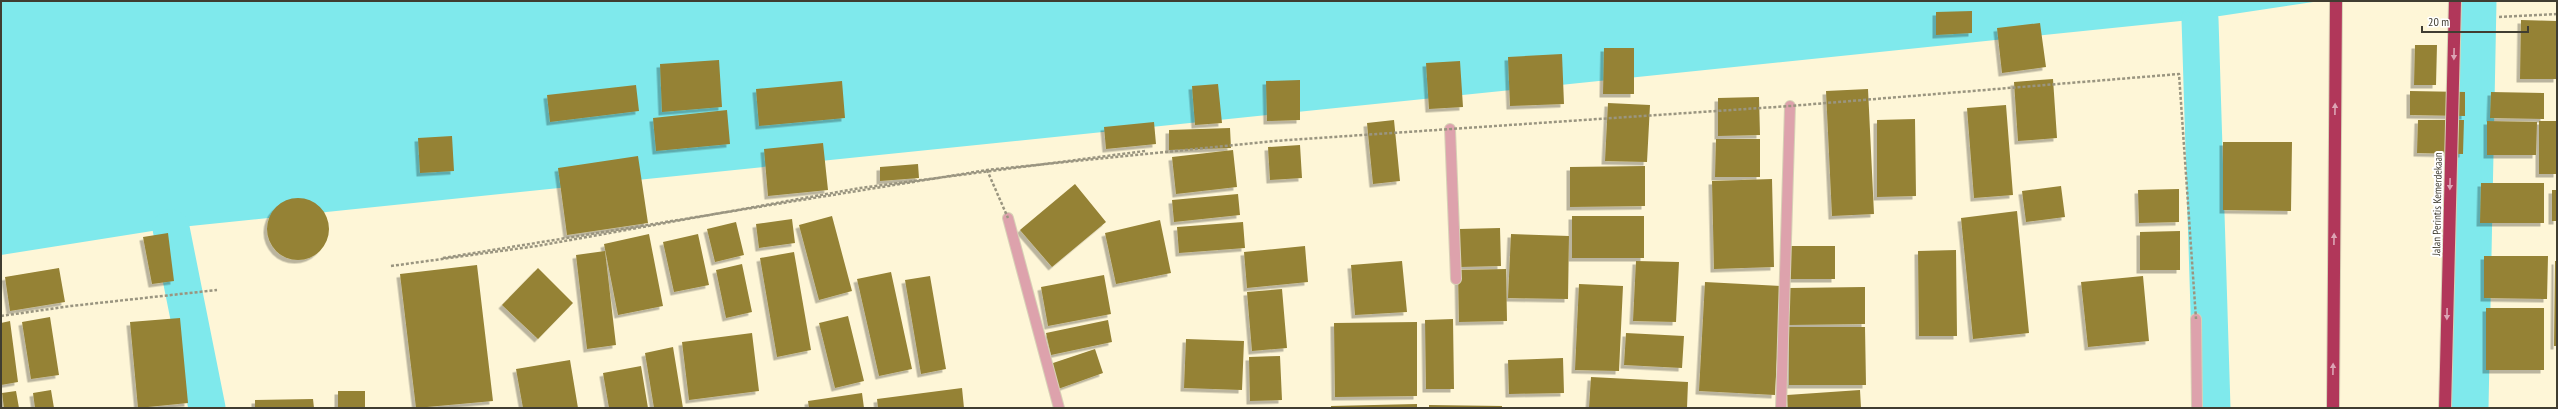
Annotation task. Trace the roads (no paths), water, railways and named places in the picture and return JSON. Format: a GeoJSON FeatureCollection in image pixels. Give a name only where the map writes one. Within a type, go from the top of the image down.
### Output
{"type":"FeatureCollection","features":[{"type":"Feature","properties":{"kind":"highway"},"geometry":{"type":"LineString","coordinates":[[2333,408],[2336,1]]}},
{"type":"Feature","properties":{"kind":"highway","name":"Jalan Perintis Kemerdekaan"},"geometry":{"type":"LineString","coordinates":[[2444,408],[2455,1]]}},
{"type":"Feature","properties":{"kind":"street"},"geometry":{"type":"LineString","coordinates":[[1781,408],[1790,106]]}},
{"type":"Feature","properties":{"kind":"street"},"geometry":{"type":"LineString","coordinates":[[1450,129],[1456,279]]}},
{"type":"Feature","properties":{"kind":"street"},"geometry":{"type":"LineString","coordinates":[[1008,218],[1059,408]]}},
{"type":"Feature","properties":{"kind":"street"},"geometry":{"type":"LineString","coordinates":[[2196,319],[2197,408]]}},
{"type":"Feature","properties":{"kind":"water"},"geometry":{"type":"Polygon","coordinates":[[[1,1],[2320,1],[2200,19],[171,228],[1,255],[1,1]]]}},
{"type":"Feature","properties":{"kind":"waterway"},"geometry":{"type":"LineString","coordinates":[[2470,408],[2478,1]]}},
{"type":"Feature","properties":{"kind":"waterway"},"geometry":{"type":"LineString","coordinates":[[2200,19],[2212,408]]}},
{"type":"Feature","properties":{"kind":"waterway"},"geometry":{"type":"LineString","coordinates":[[171,228],[207,408]]}}]}
